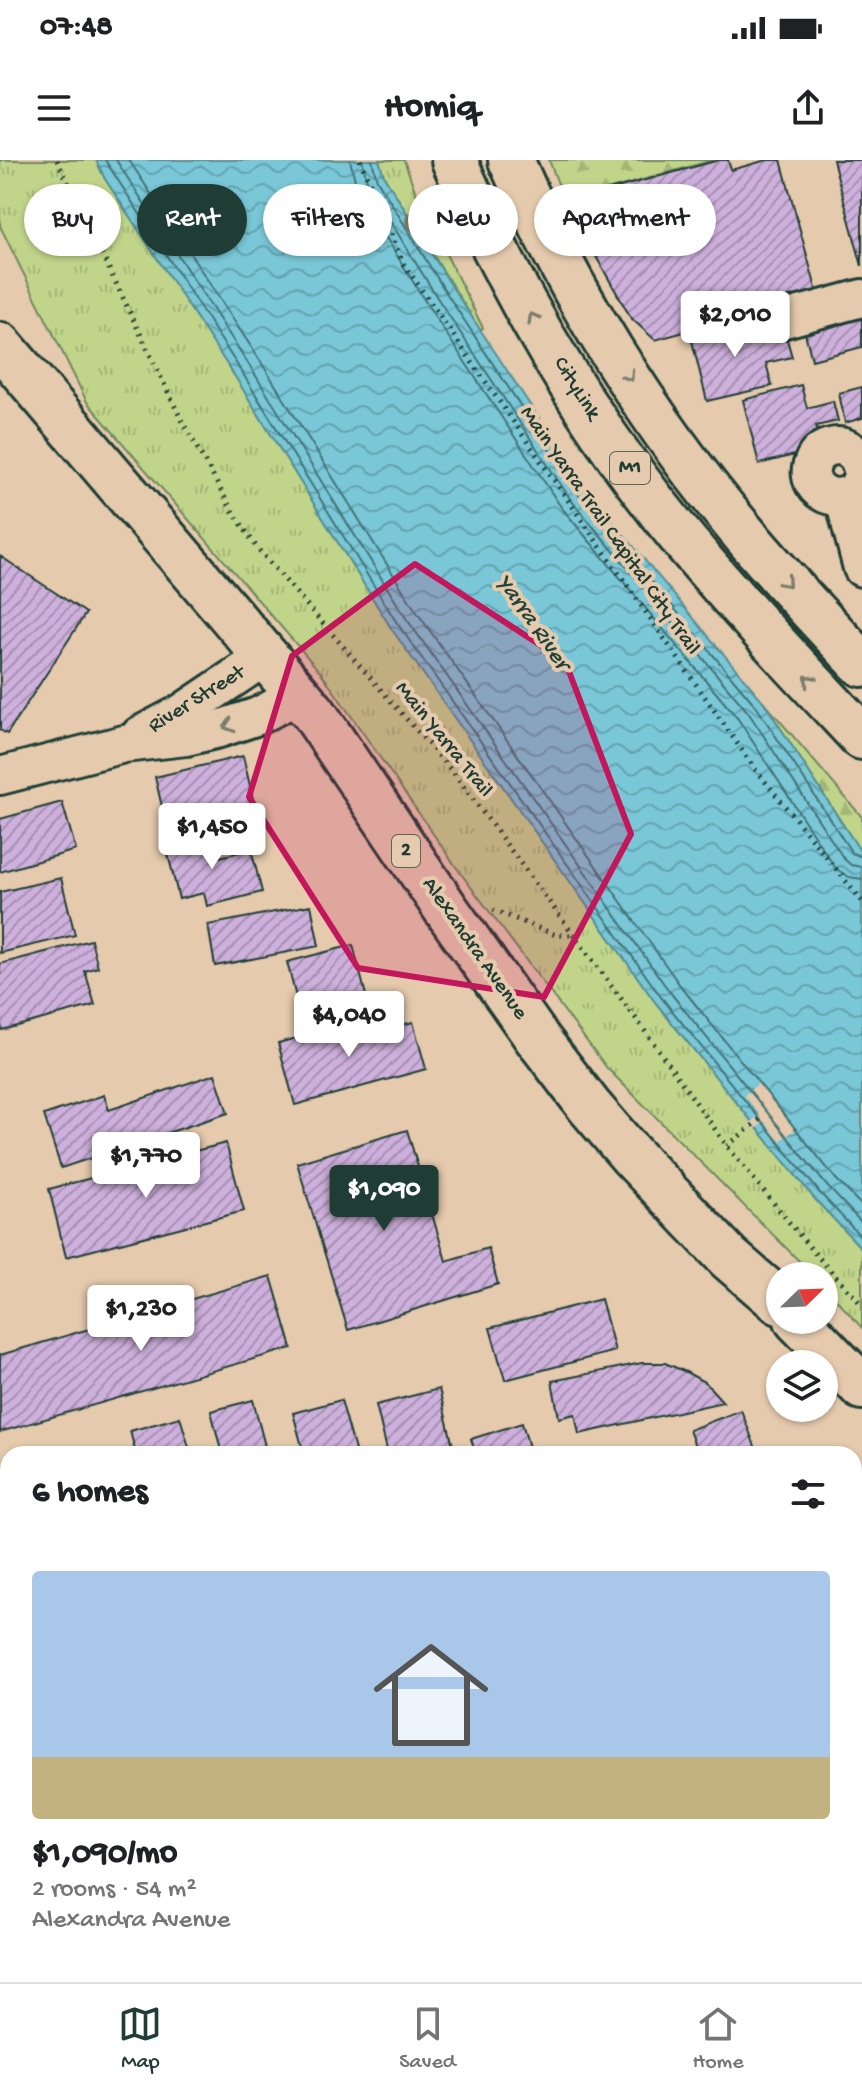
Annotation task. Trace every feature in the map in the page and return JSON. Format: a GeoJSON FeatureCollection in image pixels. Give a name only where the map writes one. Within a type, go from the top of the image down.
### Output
{"type":"FeatureCollection","features":[{"type":"Feature","properties":{"kind":"main road","name":"CityLink"},"geometry":{"type":"LineString","coordinates":[[454,160],[524,302],[598,425],[685,541],[747,614],[862,737]]}},
{"type":"Feature","properties":{"kind":"main road","name":"M1"},"geometry":{"type":"LineString","coordinates":[[516,166],[578,292],[655,417],[737,525],[862,664]]}},
{"type":"Feature","properties":{"kind":"main road","name":"Alexandra Avenue"},"geometry":{"type":"LineString","coordinates":[[0,331],[39,392]]}},
{"type":"Feature","properties":{"kind":"main road","name":"Alexandra Avenue"},"geometry":{"type":"LineString","coordinates":[[0,345],[300,694],[537,1038],[631,1155],[729,1258],[766,1290]]}},
{"type":"Feature","properties":{"kind":"main road"},"geometry":{"type":"LineString","coordinates":[[811,1334],[862,1387]]}},
{"type":"Feature","properties":{"kind":"street"},"geometry":{"type":"LineString","coordinates":[[781,320],[862,298]]}},
{"type":"Feature","properties":{"kind":"street"},"geometry":{"type":"LineString","coordinates":[[856,480],[827,496],[811,477],[814,460],[819,453],[835,446],[851,450],[862,463],[856,480],[862,568]]}},
{"type":"Feature","properties":{"kind":"street","name":"River Street"},"geometry":{"type":"LineString","coordinates":[[124,744],[180,714],[268,655]]}},
{"type":"Feature","properties":{"kind":"street","name":"River Street"},"geometry":{"type":"LineString","coordinates":[[0,776],[124,744],[186,737],[219,729],[258,716],[300,694]]}},
{"type":"Feature","properties":{"kind":"path","name":"Main Yarra Trail"},"geometry":{"type":"LineString","coordinates":[[57,160],[181,419],[257,548],[452,771],[727,1146],[811,1249],[862,1305]]}},
{"type":"Feature","properties":{"kind":"path","name":"Main Yarra Trail Capital City Trail"},"geometry":{"type":"LineString","coordinates":[[360,160],[403,263],[755,769],[862,901]]}},
{"type":"Feature","properties":{"kind":"path"},"geometry":{"type":"LineString","coordinates":[[446,909],[481,905],[556,935],[574,935]]}},
{"type":"Feature","properties":{"kind":"path"},"geometry":{"type":"LineString","coordinates":[[727,1146],[762,1118]]}},
{"type":"Feature","properties":{"kind":"highlighted area"},"geometry":{"type":"Polygon","coordinates":[[[415,564],[565,661],[631,834],[544,997],[358,968],[249,797],[292,656],[415,564]]]}},
{"type":"Feature","properties":{"kind":"green space"},"geometry":{"type":"Polygon","coordinates":[[[0,160],[96,160],[108,184],[24,184],[24,256],[121,256],[121,203],[137,228],[137,256],[156,256],[236,378],[391,628],[655,1002],[814,1198],[862,1249],[862,1328],[838,1301],[838,1262],[800,1262],[607,1068],[459,871],[322,674],[87,402],[0,226],[0,160]]]}},
{"type":"Feature","properties":{"kind":"green space"},"geometry":{"type":"Polygon","coordinates":[[[379,160],[404,160],[413,184],[408,184],[408,214],[392,184],[384,176],[379,160]]]}},
{"type":"Feature","properties":{"kind":"green space"},"geometry":{"type":"Polygon","coordinates":[[[549,160],[713,160],[628,184],[558,184],[549,160]]]}},
{"type":"Feature","properties":{"kind":"green space"},"geometry":{"type":"Polygon","coordinates":[[[434,256],[447,256],[483,328],[480,330],[434,256]]]}},
{"type":"Feature","properties":{"kind":"green space"},"geometry":{"type":"Polygon","coordinates":[[[763,701],[862,817],[862,854],[763,701]]]}},
{"type":"Feature","properties":{"kind":"water","name":"Yarra River"},"geometry":{"type":"Polygon","coordinates":[[[96,160],[379,160],[389,184],[263,184],[263,256],[392,256],[392,189],[408,215],[408,256],[433,256],[586,490],[763,701],[862,854],[862,1249],[814,1198],[655,1002],[391,628],[236,378],[156,256],[247,256],[247,184],[137,184],[137,228],[121,203],[121,184],[108,184],[96,160]]]}},
{"type":"Feature","properties":{"kind":"pier"},"geometry":{"type":"Polygon","coordinates":[[[759,1083],[796,1129],[780,1141],[765,1122],[754,1130],[748,1124],[760,1115],[744,1095],[759,1083]]]}},
{"type":"Feature","properties":{"kind":"building"},"geometry":{"type":"Polygon","coordinates":[[[719,160],[728,160],[731,170],[767,160],[781,160],[818,296],[655,340],[631,318],[596,256],[716,256],[716,184],[631,184],[719,160]]]}},
{"type":"Feature","properties":{"kind":"building"},"geometry":{"type":"Polygon","coordinates":[[[833,160],[862,160],[862,266],[833,160]]]}},
{"type":"Feature","properties":{"kind":"building"},"geometry":{"type":"Polygon","coordinates":[[[862,313],[862,347],[812,360],[804,329],[862,313]]]}},
{"type":"Feature","properties":{"kind":"building"},"geometry":{"type":"Polygon","coordinates":[[[751,319],[756,343],[786,336],[792,357],[766,363],[772,386],[707,401],[690,333],[751,319]]]}},
{"type":"Feature","properties":{"kind":"building"},"geometry":{"type":"Polygon","coordinates":[[[801,385],[807,408],[833,401],[838,421],[816,426],[822,448],[759,464],[743,400],[801,385]]]}},
{"type":"Feature","properties":{"kind":"building"},"geometry":{"type":"Polygon","coordinates":[[[862,387],[862,418],[845,423],[839,393],[862,387]]]}},
{"type":"Feature","properties":{"kind":"building"},"geometry":{"type":"Polygon","coordinates":[[[0,556],[86,613],[7,734],[0,730],[0,556]]]}},
{"type":"Feature","properties":{"kind":"building"},"geometry":{"type":"Polygon","coordinates":[[[243,756],[254,803],[166,824],[155,777],[243,756]]]}},
{"type":"Feature","properties":{"kind":"building"},"geometry":{"type":"Polygon","coordinates":[[[62,802],[76,850],[0,872],[0,819],[62,802]]]}},
{"type":"Feature","properties":{"kind":"building"},"geometry":{"type":"Polygon","coordinates":[[[214,834],[220,857],[251,849],[262,892],[207,906],[204,893],[179,899],[166,846],[214,834]]]}},
{"type":"Feature","properties":{"kind":"building"},"geometry":{"type":"Polygon","coordinates":[[[61,878],[75,935],[0,953],[0,892],[61,878]]]}},
{"type":"Feature","properties":{"kind":"building"},"geometry":{"type":"Polygon","coordinates":[[[311,905],[319,946],[215,966],[208,925],[311,905]]]}},
{"type":"Feature","properties":{"kind":"building"},"geometry":{"type":"Polygon","coordinates":[[[91,940],[98,967],[85,971],[95,1005],[2,1030],[0,964],[91,940]]]}},
{"type":"Feature","properties":{"kind":"building"},"geometry":{"type":"Polygon","coordinates":[[[353,945],[370,1011],[304,1029],[287,962],[353,945]]]}},
{"type":"Feature","properties":{"kind":"building"},"geometry":{"type":"Polygon","coordinates":[[[368,1019],[371,1033],[413,1022],[426,1069],[295,1105],[278,1043],[368,1019]]]}},
{"type":"Feature","properties":{"kind":"building"},"geometry":{"type":"Polygon","coordinates":[[[215,1074],[228,1113],[61,1168],[44,1115],[104,1095],[109,1110],[215,1074]]]}},
{"type":"Feature","properties":{"kind":"building"},"geometry":{"type":"Polygon","coordinates":[[[407,1130],[446,1261],[488,1248],[498,1284],[348,1330],[297,1163],[407,1130]]]}},
{"type":"Feature","properties":{"kind":"building"},"geometry":{"type":"Polygon","coordinates":[[[226,1143],[244,1211],[66,1257],[49,1189],[226,1143]]]}},
{"type":"Feature","properties":{"kind":"building"},"geometry":{"type":"Polygon","coordinates":[[[271,1276],[292,1348],[0,1432],[0,1355],[271,1276]]]}},
{"type":"Feature","properties":{"kind":"building"},"geometry":{"type":"Polygon","coordinates":[[[601,1299],[615,1351],[505,1380],[490,1328],[601,1299]]]}},
{"type":"Feature","properties":{"kind":"building"},"geometry":{"type":"Polygon","coordinates":[[[642,1363],[665,1363],[686,1372],[706,1383],[723,1402],[579,1434],[575,1414],[559,1418],[552,1381],[642,1363]]]}},
{"type":"Feature","properties":{"kind":"building"},"geometry":{"type":"Polygon","coordinates":[[[439,1389],[453,1446],[386,1446],[376,1405],[439,1389]]]}},
{"type":"Feature","properties":{"kind":"building"},"geometry":{"type":"Polygon","coordinates":[[[253,1400],[265,1446],[220,1446],[211,1411],[253,1400]]]}},
{"type":"Feature","properties":{"kind":"building"},"geometry":{"type":"Polygon","coordinates":[[[341,1400],[354,1446],[302,1446],[293,1413],[341,1400]]]}},
{"type":"Feature","properties":{"kind":"building"},"geometry":{"type":"Polygon","coordinates":[[[741,1410],[755,1446],[695,1446],[689,1430],[741,1410]]]}},
{"type":"Feature","properties":{"kind":"building"},"geometry":{"type":"Polygon","coordinates":[[[180,1417],[189,1446],[134,1446],[130,1431],[180,1417]]]}},
{"type":"Feature","properties":{"kind":"building"},"geometry":{"type":"Polygon","coordinates":[[[522,1423],[529,1446],[473,1446],[471,1439],[522,1423]]]}}]}
